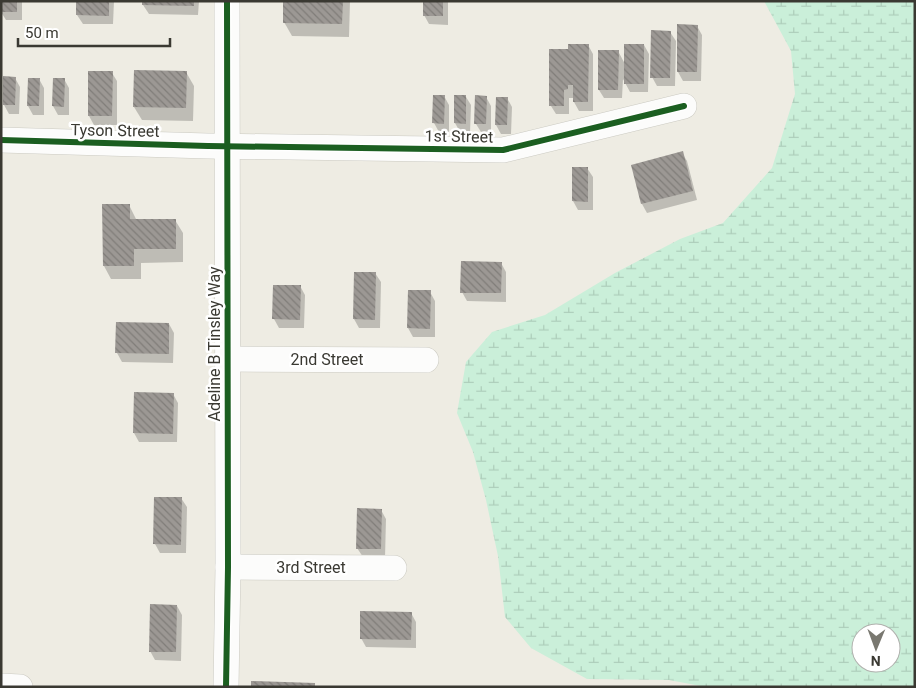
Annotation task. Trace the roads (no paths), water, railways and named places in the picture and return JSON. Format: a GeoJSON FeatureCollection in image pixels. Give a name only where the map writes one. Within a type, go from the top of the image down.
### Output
{"type":"FeatureCollection","features":[{"type":"Feature","properties":{"kind":"street","name":"Adeline B Tinsley Way"},"geometry":{"type":"LineString","coordinates":[[226,687],[228,567],[227,1]]}},
{"type":"Feature","properties":{"kind":"street","name":"1st Street"},"geometry":{"type":"LineString","coordinates":[[228,146],[503,150],[684,106]]}},
{"type":"Feature","properties":{"kind":"street","name":"Tyson Street"},"geometry":{"type":"LineString","coordinates":[[1,140],[228,146]]}},
{"type":"Feature","properties":{"kind":"street","name":"2nd Street"},"geometry":{"type":"LineString","coordinates":[[227,359],[426,360]]}},
{"type":"Feature","properties":{"kind":"street","name":"3rd Street"},"geometry":{"type":"LineString","coordinates":[[228,567],[394,568]]}},
{"type":"Feature","properties":{"kind":"street"},"geometry":{"type":"LineString","coordinates":[[1,686],[20,687]]}}]}
